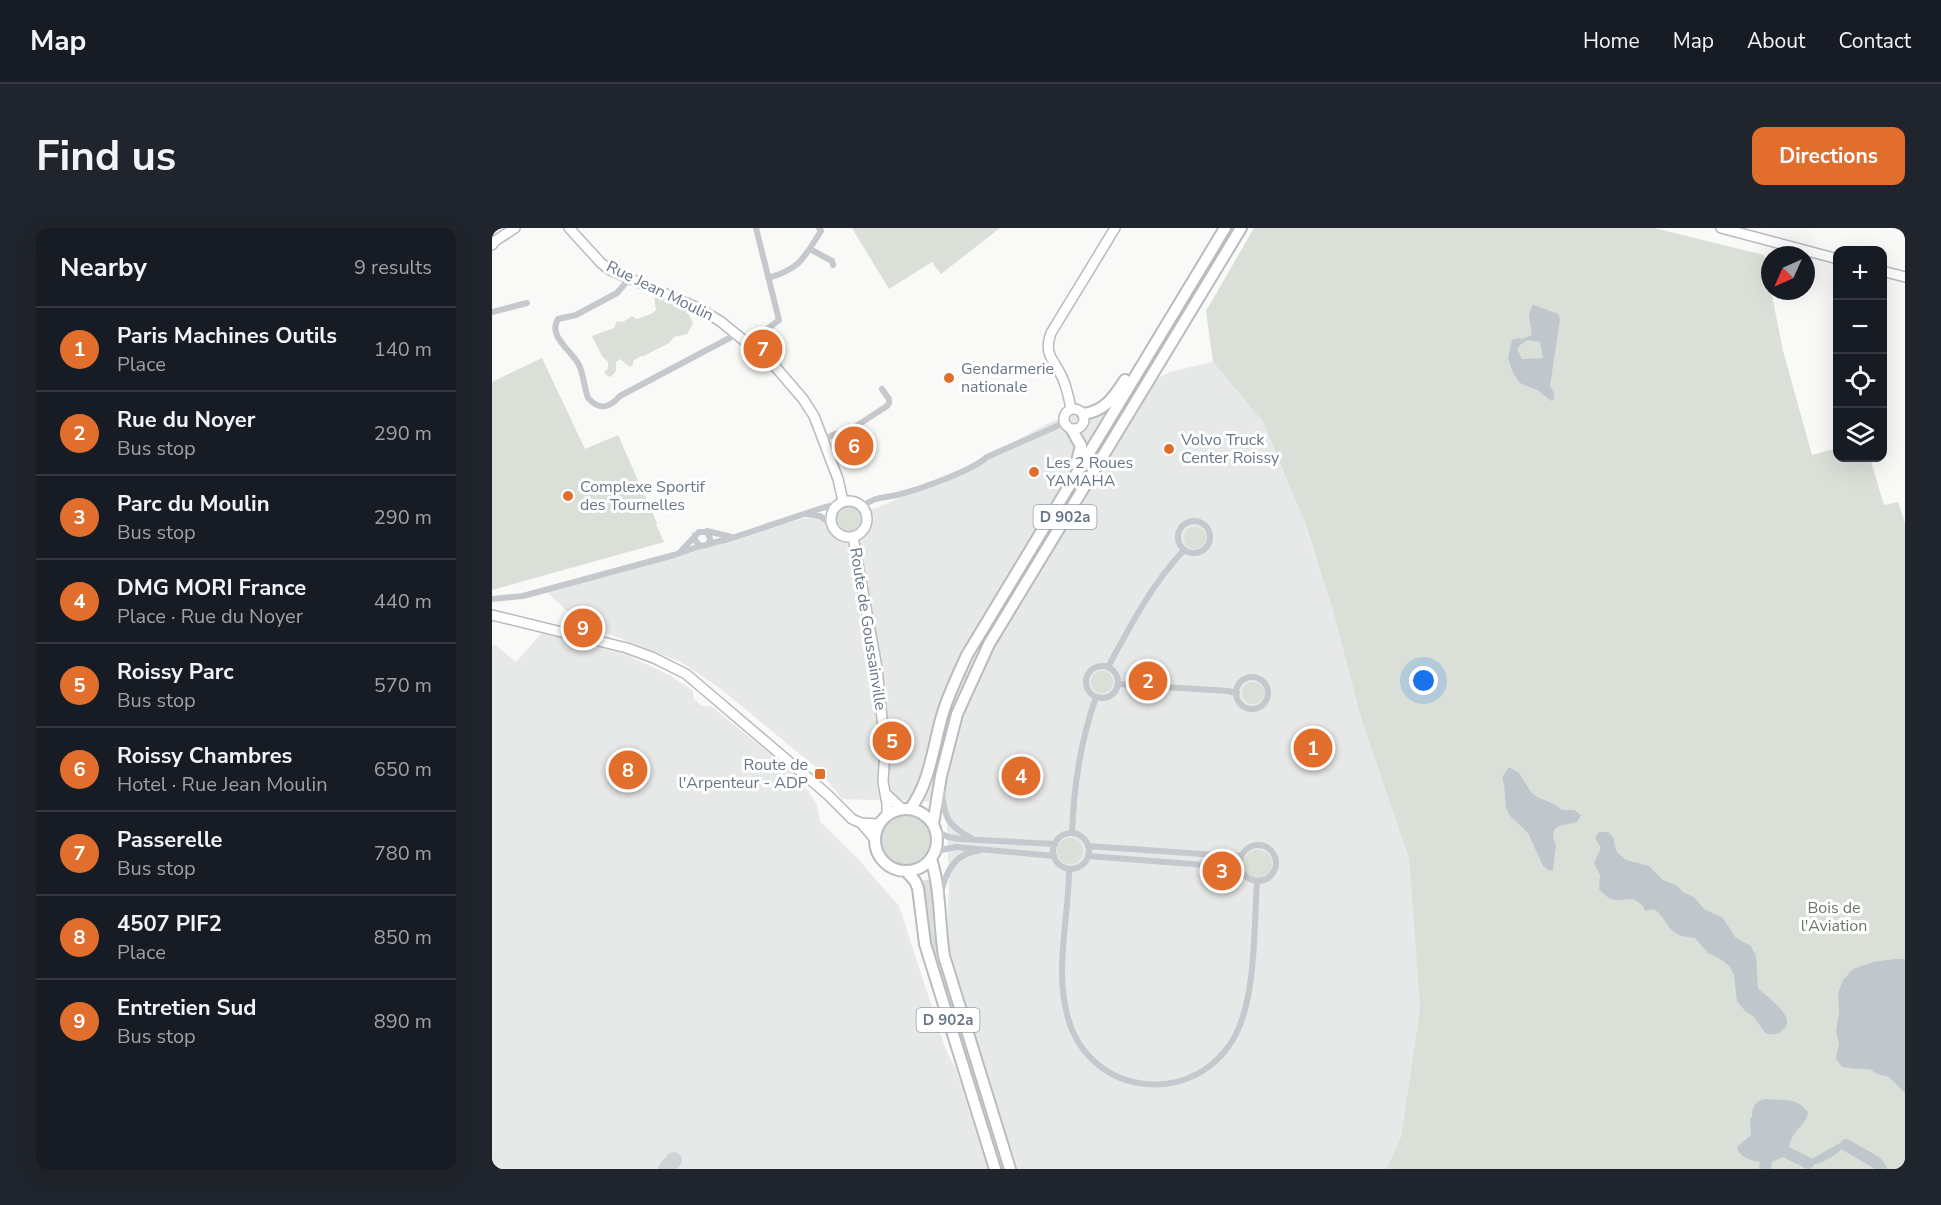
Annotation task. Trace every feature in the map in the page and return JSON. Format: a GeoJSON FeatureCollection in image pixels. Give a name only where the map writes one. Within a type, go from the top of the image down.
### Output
{"type":"FeatureCollection","features":[{"type":"Feature","properties":{"kind":"main road"},"geometry":{"type":"LineString","coordinates":[[494,239],[515,228]]}},
{"type":"Feature","properties":{"kind":"main road","name":"Rue Jean Moulin"},"geometry":{"type":"LineString","coordinates":[[569,228],[601,263],[614,272],[689,303],[720,321],[773,364],[803,399],[814,416],[824,439],[841,499]]}},
{"type":"Feature","properties":{"kind":"main road"},"geometry":{"type":"LineString","coordinates":[[1071,409],[1069,394],[1048,351],[1048,342],[1051,333],[1115,228]]}},
{"type":"Feature","properties":{"kind":"main road","name":"D 902a"},"geometry":{"type":"LineString","coordinates":[[906,809],[918,798],[924,787],[943,713],[967,655],[1225,228]]}},
{"type":"Feature","properties":{"kind":"main road","name":"D 902a"},"geometry":{"type":"LineString","coordinates":[[935,828],[941,776],[957,714],[989,644],[1242,228]]}},
{"type":"Feature","properties":{"kind":"main road"},"geometry":{"type":"LineString","coordinates":[[1721,228],[1833,258]]}},
{"type":"Feature","properties":{"kind":"main road"},"geometry":{"type":"LineString","coordinates":[[1887,272],[1905,277]]}},
{"type":"Feature","properties":{"kind":"main road"},"geometry":{"type":"LineString","coordinates":[[1083,414],[1102,409],[1111,402],[1136,364],[1158,337]]}},
{"type":"Feature","properties":{"kind":"main road"},"geometry":{"type":"LineString","coordinates":[[1071,409],[1083,414]]}},
{"type":"Feature","properties":{"kind":"main road"},"geometry":{"type":"LineString","coordinates":[[1058,502],[1079,459],[1081,446],[1064,416],[1071,409]]}},
{"type":"Feature","properties":{"kind":"main road"},"geometry":{"type":"LineString","coordinates":[[1068,426],[1078,429],[1083,424],[1083,414]]}},
{"type":"Feature","properties":{"kind":"main road"},"geometry":{"type":"LineString","coordinates":[[841,499],[854,501],[862,507],[866,512],[866,524],[859,534],[853,537],[841,536],[832,525],[831,514],[841,499]]}},
{"type":"Feature","properties":{"kind":"main road","name":"Route de Goussainville"},"geometry":{"type":"LineString","coordinates":[[853,537],[877,668],[885,749],[883,782],[887,815]]}},
{"type":"Feature","properties":{"kind":"main road"},"geometry":{"type":"LineString","coordinates":[[492,615],[627,648],[686,674],[827,794],[852,819],[861,823],[878,824]]}},
{"type":"Feature","properties":{"kind":"main road"},"geometry":{"type":"LineString","coordinates":[[885,793],[906,809],[919,812],[935,828],[933,855],[919,869],[906,871],[893,869],[882,860],[874,838],[878,824],[887,815],[906,809]]}},
{"type":"Feature","properties":{"kind":"main road"},"geometry":{"type":"LineString","coordinates":[[861,823],[874,838]]}},
{"type":"Feature","properties":{"kind":"main road","name":"D 902a"},"geometry":{"type":"LineString","coordinates":[[933,855],[944,956],[1010,1169]]}},
{"type":"Feature","properties":{"kind":"main road","name":"D 902a"},"geometry":{"type":"LineString","coordinates":[[906,871],[915,880],[918,888],[925,944],[995,1169]]}},
{"type":"Feature","properties":{"kind":"street"},"geometry":{"type":"LineString","coordinates":[[748,343],[779,320],[756,228]]}},
{"type":"Feature","properties":{"kind":"street"},"geometry":{"type":"LineString","coordinates":[[768,278],[788,272],[803,260],[820,231],[819,228]]}},
{"type":"Feature","properties":{"kind":"street"},"geometry":{"type":"LineString","coordinates":[[810,249],[832,261],[833,265]]}},
{"type":"Feature","properties":{"kind":"street"},"geometry":{"type":"LineString","coordinates":[[629,279],[617,293],[576,315],[558,319],[555,323],[560,341],[573,354],[579,365],[588,398],[599,407],[612,404],[620,396],[737,334]]}},
{"type":"Feature","properties":{"kind":"street"},"geometry":{"type":"LineString","coordinates":[[492,312],[527,303]]}},
{"type":"Feature","properties":{"kind":"street"},"geometry":{"type":"LineString","coordinates":[[824,439],[847,432],[887,406],[890,403],[889,399],[882,388]]}},
{"type":"Feature","properties":{"kind":"street"},"geometry":{"type":"LineString","coordinates":[[862,507],[876,498],[892,496],[947,478],[980,464],[987,457],[1068,426]]}},
{"type":"Feature","properties":{"kind":"street"},"geometry":{"type":"LineString","coordinates":[[494,599],[523,596],[704,546],[806,514],[841,499]]}},
{"type":"Feature","properties":{"kind":"street"},"geometry":{"type":"LineString","coordinates":[[806,514],[820,516],[832,525]]}},
{"type":"Feature","properties":{"kind":"street"},"geometry":{"type":"LineString","coordinates":[[1191,521],[1201,523],[1210,535],[1205,549],[1195,553],[1184,550],[1178,536],[1182,527],[1191,521]]}},
{"type":"Feature","properties":{"kind":"street"},"geometry":{"type":"LineString","coordinates":[[679,553],[699,532],[705,531],[733,537]]}},
{"type":"Feature","properties":{"kind":"street"},"geometry":{"type":"LineString","coordinates":[[705,531],[710,538],[708,544]]}},
{"type":"Feature","properties":{"kind":"street"},"geometry":{"type":"LineString","coordinates":[[695,535],[695,540],[700,546]]}},
{"type":"Feature","properties":{"kind":"street"},"geometry":{"type":"LineString","coordinates":[[1108,667],[1143,605],[1184,550]]}},
{"type":"Feature","properties":{"kind":"street"},"geometry":{"type":"LineString","coordinates":[[1098,667],[1108,667],[1116,674],[1118,684],[1110,697],[1100,699],[1088,691],[1086,686],[1087,676],[1098,667]]}},
{"type":"Feature","properties":{"kind":"street"},"geometry":{"type":"LineString","coordinates":[[1253,677],[1264,683],[1268,694],[1263,705],[1253,709],[1240,702],[1237,693],[1240,683],[1253,677]]}},
{"type":"Feature","properties":{"kind":"street"},"geometry":{"type":"LineString","coordinates":[[1118,684],[1237,693]]}},
{"type":"Feature","properties":{"kind":"street"},"geometry":{"type":"LineString","coordinates":[[1072,833],[1076,775],[1086,725],[1096,697]]}},
{"type":"Feature","properties":{"kind":"street"},"geometry":{"type":"LineString","coordinates":[[941,776],[944,811],[959,832],[971,838]]}},
{"type":"Feature","properties":{"kind":"street"},"geometry":{"type":"LineString","coordinates":[[935,828],[948,837],[1055,844]]}},
{"type":"Feature","properties":{"kind":"street"},"geometry":{"type":"LineString","coordinates":[[1072,833],[1082,837],[1088,846],[1088,856],[1078,867],[1069,869],[1059,865],[1054,856],[1055,844],[1062,836],[1072,833]]}},
{"type":"Feature","properties":{"kind":"street"},"geometry":{"type":"LineString","coordinates":[[1088,846],[1242,855]]}},
{"type":"Feature","properties":{"kind":"street"},"geometry":{"type":"LineString","coordinates":[[1251,846],[1268,848],[1275,857],[1274,873],[1266,880],[1257,881],[1245,876],[1240,860],[1242,855],[1251,846]]}},
{"type":"Feature","properties":{"kind":"street"},"geometry":{"type":"LineString","coordinates":[[933,855],[956,847],[1054,856]]}},
{"type":"Feature","properties":{"kind":"street"},"geometry":{"type":"LineString","coordinates":[[939,903],[944,878],[949,868],[960,857],[971,852],[994,850]]}},
{"type":"Feature","properties":{"kind":"street"},"geometry":{"type":"LineString","coordinates":[[1088,856],[1230,867],[1242,871]]}},
{"type":"Feature","properties":{"kind":"street"},"geometry":{"type":"LineString","coordinates":[[1069,869],[1062,974],[1065,1006],[1073,1032],[1086,1053],[1102,1068],[1129,1081],[1152,1085],[1173,1083],[1200,1073],[1226,1050],[1237,1032],[1249,989],[1257,881]]}},
{"type":"Feature","properties":{"kind":"shaded area"},"geometry":{"type":"Polygon","coordinates":[[[1532,306],[1558,314],[1560,319],[1550,386],[1554,399],[1551,401],[1539,391],[1520,383],[1513,373],[1508,358],[1512,340],[1532,335],[1529,315],[1532,306]],[[1528,340],[1520,345],[1517,349],[1522,359],[1543,358],[1540,342],[1528,340]]]}},
{"type":"Feature","properties":{"kind":"shaded area"},"geometry":{"type":"Polygon","coordinates":[[[1213,362],[1263,422],[1303,518],[1333,611],[1361,718],[1409,859],[1420,1008],[1401,1137],[1386,1169],[1018,1169],[946,957],[949,879],[946,802],[842,799],[818,769],[717,686],[681,662],[578,622],[546,591],[804,518],[876,508],[949,477],[1047,424],[1173,371],[1213,362]]]}},
{"type":"Feature","properties":{"kind":"shaded area"},"geometry":{"type":"Polygon","coordinates":[[[542,633],[627,655],[671,676],[693,691],[694,699],[702,706],[711,706],[795,775],[817,805],[820,821],[858,859],[899,906],[988,1169],[492,1169],[492,646],[495,645],[516,662],[542,633]]]}},
{"type":"Feature","properties":{"kind":"shaded area"},"geometry":{"type":"Polygon","coordinates":[[[1508,768],[1519,773],[1537,797],[1562,810],[1574,810],[1581,815],[1577,822],[1559,826],[1554,830],[1553,838],[1556,845],[1553,870],[1550,871],[1543,866],[1528,833],[1510,816],[1506,808],[1502,778],[1508,768]]]}},
{"type":"Feature","properties":{"kind":"shaded area"},"geometry":{"type":"Polygon","coordinates":[[[1599,832],[1608,832],[1614,838],[1617,852],[1626,860],[1649,866],[1663,880],[1676,885],[1683,892],[1695,898],[1704,909],[1723,918],[1735,937],[1751,946],[1756,956],[1758,988],[1784,1013],[1787,1025],[1783,1030],[1775,1034],[1765,1033],[1754,1017],[1737,1001],[1734,975],[1730,967],[1708,953],[1695,938],[1675,933],[1654,909],[1645,911],[1643,906],[1634,899],[1611,899],[1599,889],[1600,875],[1594,863],[1601,848],[1595,838],[1599,832]]]}},
{"type":"Feature","properties":{"kind":"shaded area"},"geometry":{"type":"Polygon","coordinates":[[[1905,959],[1905,1093],[1889,1077],[1877,1074],[1870,1069],[1842,1067],[1836,1059],[1839,1043],[1836,1031],[1839,1013],[1838,993],[1843,980],[1853,969],[1873,962],[1905,959]]]}},
{"type":"Feature","properties":{"kind":"shaded area"},"geometry":{"type":"Polygon","coordinates":[[[1765,1099],[1794,1101],[1808,1112],[1784,1155],[1777,1160],[1764,1162],[1744,1157],[1737,1147],[1751,1135],[1750,1118],[1753,1107],[1765,1099]]]}},
{"type":"Feature","properties":{"kind":"shaded area"},"geometry":{"type":"Polygon","coordinates":[[[1840,1143],[1846,1145],[1834,1155],[1818,1163],[1808,1164],[1808,1161],[1840,1143]]]}},
{"type":"Feature","properties":{"kind":"green space"},"geometry":{"type":"Polygon","coordinates":[[[852,228],[1000,228],[941,274],[932,262],[889,289],[852,228]]]}},
{"type":"Feature","properties":{"kind":"green space","name":"Bois de l'Aviation"},"geometry":{"type":"Polygon","coordinates":[[[1254,228],[1654,228],[1761,254],[1761,300],[1773,300],[1783,351],[1812,455],[1833,449],[1833,462],[1871,462],[1884,505],[1898,502],[1905,523],[1905,1169],[1386,1169],[1401,1137],[1420,1008],[1409,859],[1361,718],[1333,611],[1305,523],[1263,422],[1213,362],[1206,311],[1254,228]]]}},
{"type":"Feature","properties":{"kind":"green space"},"geometry":{"type":"Polygon","coordinates":[[[654,296],[687,311],[693,323],[687,334],[674,337],[669,343],[641,356],[633,361],[630,367],[620,359],[616,362],[616,371],[611,377],[606,375],[604,372],[608,369],[608,362],[602,356],[592,336],[614,328],[617,321],[623,322],[632,316],[637,319],[651,314],[656,310],[654,296]]]}},
{"type":"Feature","properties":{"kind":"green space","name":"Complexe Sportif des Tournelles"},"geometry":{"type":"Polygon","coordinates":[[[542,358],[585,449],[618,435],[664,542],[492,590],[492,382],[542,358]]]}},
{"type":"Feature","properties":{"kind":"green space"},"geometry":{"type":"Polygon","coordinates":[[[848,505],[858,509],[862,519],[858,529],[848,533],[838,529],[834,519],[838,509],[848,505]]]}},
{"type":"Feature","properties":{"kind":"green space"},"geometry":{"type":"Polygon","coordinates":[[[1195,527],[1203,530],[1206,538],[1203,546],[1195,549],[1187,546],[1184,538],[1187,530],[1195,527]]]}},
{"type":"Feature","properties":{"kind":"green space"},"geometry":{"type":"Polygon","coordinates":[[[1102,671],[1110,674],[1113,682],[1110,690],[1102,693],[1094,690],[1091,682],[1094,674],[1102,671]]]}},
{"type":"Feature","properties":{"kind":"green space"},"geometry":{"type":"Polygon","coordinates":[[[1253,682],[1261,685],[1264,693],[1261,701],[1253,704],[1245,701],[1242,693],[1245,685],[1253,682]]]}},
{"type":"Feature","properties":{"kind":"green space"},"geometry":{"type":"Polygon","coordinates":[[[901,812],[911,812],[921,816],[929,824],[933,839],[929,854],[921,862],[911,866],[901,866],[891,862],[883,854],[879,844],[879,834],[883,824],[891,816],[901,812]]]}},
{"type":"Feature","properties":{"kind":"green space"},"geometry":{"type":"Polygon","coordinates":[[[1070,838],[1079,842],[1083,851],[1079,860],[1070,864],[1061,860],[1057,851],[1061,842],[1070,838]]]}},
{"type":"Feature","properties":{"kind":"green space"},"geometry":{"type":"Polygon","coordinates":[[[1258,850],[1268,854],[1272,864],[1268,874],[1258,878],[1248,874],[1244,864],[1248,854],[1258,850]]]}},
{"type":"Feature","properties":{"kind":"green space"},"geometry":{"type":"Polygon","coordinates":[[[932,879],[934,933],[938,953],[1006,1169],[998,1169],[929,950],[919,881],[932,879]]]}},
{"type":"Feature","properties":{"kind":"waterway"},"geometry":{"type":"LineString","coordinates":[[1846,1145],[1877,1163],[1881,1169]]}},
{"type":"Feature","properties":{"kind":"waterway"},"geometry":{"type":"LineString","coordinates":[[1786,1152],[1808,1163]]}},
{"type":"Feature","properties":{"kind":"waterway"},"geometry":{"type":"LineString","coordinates":[[1765,1169],[1766,1162]]}},
{"type":"Feature","properties":{"kind":"taxiway"},"geometry":{"type":"LineString","coordinates":[[666,1169],[674,1160]]}},
{"type":"Feature","properties":{"kind":"place","name":"Passerelle"},"geometry":{"type":"Point","coordinates":[763,349]}},
{"type":"Feature","properties":{"kind":"place","name":"Gendarmerie nationale"},"geometry":{"type":"Point","coordinates":[949,378]}},
{"type":"Feature","properties":{"kind":"place","name":"Roissy Chambres"},"geometry":{"type":"Point","coordinates":[854,446]}},
{"type":"Feature","properties":{"kind":"place","name":"Volvo Truck Center Roissy"},"geometry":{"type":"Point","coordinates":[1169,449]}},
{"type":"Feature","properties":{"kind":"place","name":"Les 2 Roues YAMAHA"},"geometry":{"type":"Point","coordinates":[1034,472]}},
{"type":"Feature","properties":{"kind":"place","name":"Complexe Sportif des Tournelles"},"geometry":{"type":"Point","coordinates":[568,496]}},
{"type":"Feature","properties":{"kind":"place","name":"Entretien Sud"},"geometry":{"type":"Point","coordinates":[583,628]}},
{"type":"Feature","properties":{"kind":"place","name":"Rue du Noyer"},"geometry":{"type":"Point","coordinates":[1148,681]}},
{"type":"Feature","properties":{"kind":"place","name":"Roissy Parc"},"geometry":{"type":"Point","coordinates":[892,741]}},
{"type":"Feature","properties":{"kind":"place","name":"Paris Machines Outils"},"geometry":{"type":"Point","coordinates":[1313,748]}},
{"type":"Feature","properties":{"kind":"place","name":"4507 PIF2"},"geometry":{"type":"Point","coordinates":[628,770]}},
{"type":"Feature","properties":{"kind":"place","name":"Route de l'Arpenteur - ADP"},"geometry":{"type":"Point","coordinates":[820,774]}},
{"type":"Feature","properties":{"kind":"place","name":"DMG MORI France"},"geometry":{"type":"Point","coordinates":[1021,776]}},
{"type":"Feature","properties":{"kind":"place","name":"Parc du Moulin"},"geometry":{"type":"Point","coordinates":[1222,871]}}]}
